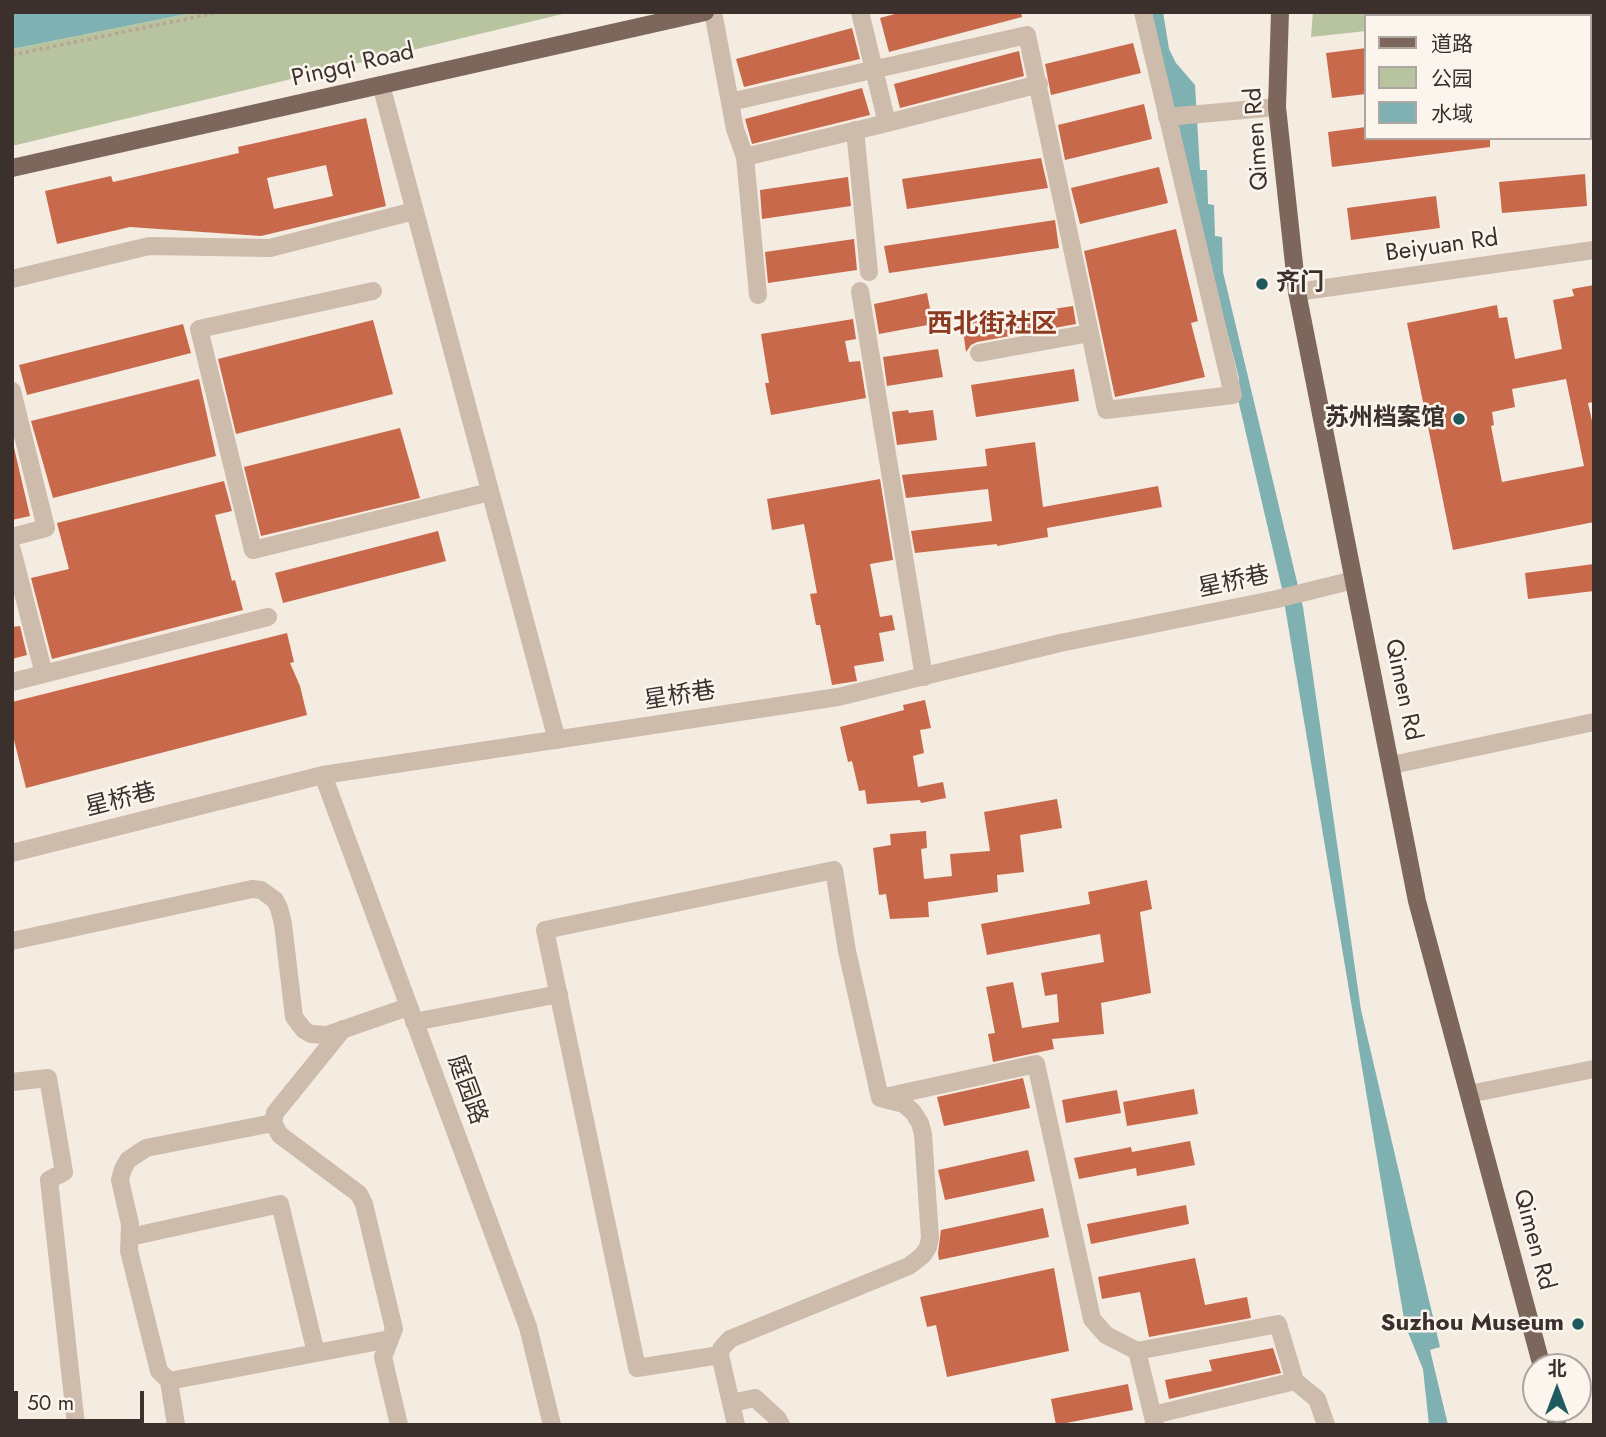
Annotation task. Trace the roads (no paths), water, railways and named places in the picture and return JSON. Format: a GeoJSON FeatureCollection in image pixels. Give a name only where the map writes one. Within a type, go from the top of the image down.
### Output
{"type":"FeatureCollection","features":[{"type":"Feature","properties":{"kind":"main road","name":"Pingqi Road"},"geometry":{"type":"LineString","coordinates":[[12,168],[705,12]]}},
{"type":"Feature","properties":{"kind":"main road","name":"Qimen Rd"},"geometry":{"type":"LineString","coordinates":[[1280,12],[1277,107],[1297,292],[1417,901],[1538,1353]]}},
{"type":"Feature","properties":{"kind":"street"},"geometry":{"type":"LineString","coordinates":[[713,12],[735,129],[745,157],[758,295]]}},
{"type":"Feature","properties":{"kind":"street"},"geometry":{"type":"LineString","coordinates":[[860,12],[887,123]]}},
{"type":"Feature","properties":{"kind":"street"},"geometry":{"type":"LineString","coordinates":[[730,102],[1027,36],[1106,410],[1233,395],[1143,12]]}},
{"type":"Feature","properties":{"kind":"street"},"geometry":{"type":"LineString","coordinates":[[745,157],[1039,84]]}},
{"type":"Feature","properties":{"kind":"street"},"geometry":{"type":"LineString","coordinates":[[380,85],[557,740]]}},
{"type":"Feature","properties":{"kind":"street"},"geometry":{"type":"LineString","coordinates":[[1169,117],[1277,107]]}},
{"type":"Feature","properties":{"kind":"street"},"geometry":{"type":"LineString","coordinates":[[855,130],[869,272]]}},
{"type":"Feature","properties":{"kind":"street"},"geometry":{"type":"LineString","coordinates":[[12,279],[149,246],[270,248],[414,211]]}},
{"type":"Feature","properties":{"kind":"street","name":"Beiyuan Rd"},"geometry":{"type":"LineString","coordinates":[[1297,292],[1594,250]]}},
{"type":"Feature","properties":{"kind":"street"},"geometry":{"type":"LineString","coordinates":[[860,290],[924,677]]}},
{"type":"Feature","properties":{"kind":"street"},"geometry":{"type":"LineString","coordinates":[[373,291],[199,329],[253,550],[490,492]]}},
{"type":"Feature","properties":{"kind":"street"},"geometry":{"type":"LineString","coordinates":[[979,353],[1090,333]]}},
{"type":"Feature","properties":{"kind":"street"},"geometry":{"type":"LineString","coordinates":[[12,391],[46,528],[12,537]]}},
{"type":"Feature","properties":{"kind":"street"},"geometry":{"type":"LineString","coordinates":[[12,550],[44,674]]}},
{"type":"Feature","properties":{"kind":"street","name":"星桥巷"},"geometry":{"type":"LineString","coordinates":[[12,853],[323,775],[838,697],[1060,643],[1278,599],[1354,580]]}},
{"type":"Feature","properties":{"kind":"street"},"geometry":{"type":"LineString","coordinates":[[12,682],[268,617]]}},
{"type":"Feature","properties":{"kind":"street"},"geometry":{"type":"LineString","coordinates":[[1392,765],[1594,722]]}},
{"type":"Feature","properties":{"kind":"street","name":"庭园路"},"geometry":{"type":"LineString","coordinates":[[323,775],[528,1327],[552,1425]]}},
{"type":"Feature","properties":{"kind":"street"},"geometry":{"type":"LineString","coordinates":[[720,1355],[637,1368],[545,930],[834,870],[847,951],[880,1098]]}},
{"type":"Feature","properties":{"kind":"street"},"geometry":{"type":"LineString","coordinates":[[12,941],[252,889],[261,890],[275,900],[283,924],[294,1017],[298,1024],[311,1034],[319,1036],[411,1014],[559,994]]}},
{"type":"Feature","properties":{"kind":"street"},"geometry":{"type":"LineString","coordinates":[[272,1123],[275,1113],[343,1029]]}},
{"type":"Feature","properties":{"kind":"street"},"geometry":{"type":"LineString","coordinates":[[880,1098],[1036,1064],[1092,1319],[1106,1335],[1137,1351],[1278,1324],[1295,1381],[1317,1399],[1326,1425]]}},
{"type":"Feature","properties":{"kind":"street"},"geometry":{"type":"LineString","coordinates":[[1469,1094],[1594,1069]]}},
{"type":"Feature","properties":{"kind":"street"},"geometry":{"type":"LineString","coordinates":[[12,1082],[48,1078],[64,1172],[49,1180],[76,1425]]}},
{"type":"Feature","properties":{"kind":"street"},"geometry":{"type":"LineString","coordinates":[[736,1425],[720,1355],[721,1349],[730,1339],[909,1266],[923,1255],[930,1238],[923,1134],[914,1112],[904,1104],[880,1098]]}},
{"type":"Feature","properties":{"kind":"street"},"geometry":{"type":"LineString","coordinates":[[176,1425],[129,1251],[130,1224],[120,1180],[128,1160],[146,1147],[272,1123]]}},
{"type":"Feature","properties":{"kind":"street"},"geometry":{"type":"LineString","coordinates":[[272,1123],[280,1135],[359,1194],[364,1204],[394,1329],[383,1357],[399,1425]]}},
{"type":"Feature","properties":{"kind":"street"},"geometry":{"type":"LineString","coordinates":[[130,1237],[280,1205],[316,1353]]}},
{"type":"Feature","properties":{"kind":"street"},"geometry":{"type":"LineString","coordinates":[[164,1376],[390,1339]]}},
{"type":"Feature","properties":{"kind":"street"},"geometry":{"type":"LineString","coordinates":[[1137,1351],[1154,1420],[1295,1381]]}},
{"type":"Feature","properties":{"kind":"street"},"geometry":{"type":"LineString","coordinates":[[731,1403],[755,1398],[781,1425]]}},
{"type":"Feature","properties":{"kind":"water"},"geometry":{"type":"Polygon","coordinates":[[[12,12],[196,12],[12,49],[12,12]]]}},
{"type":"Feature","properties":{"kind":"water"},"geometry":{"type":"Polygon","coordinates":[[[1145,12],[1163,12],[1169,49],[1176,63],[1195,85],[1200,170],[1207,170],[1208,204],[1214,205],[1215,236],[1222,237],[1223,272],[1303,607],[1361,1010],[1440,1347],[1430,1350],[1448,1425],[1429,1425],[1423,1369],[1405,1325],[1282,589],[1238,399],[1239,378],[1145,12]]]}},
{"type":"Feature","properties":{"kind":"place","name":"齐门"},"geometry":{"type":"Point","coordinates":[1262,284]}},
{"type":"Feature","properties":{"kind":"place","name":"苏州档案馆"},"geometry":{"type":"Point","coordinates":[1459,419]}},
{"type":"Feature","properties":{"kind":"place","name":"Suzhou Museum"},"geometry":{"type":"Point","coordinates":[1578,1324]}},
{"type":"Feature","properties":{"kind":"district","name":"西北街社区"},"geometry":{"type":"Point","coordinates":[992,326]}}]}
